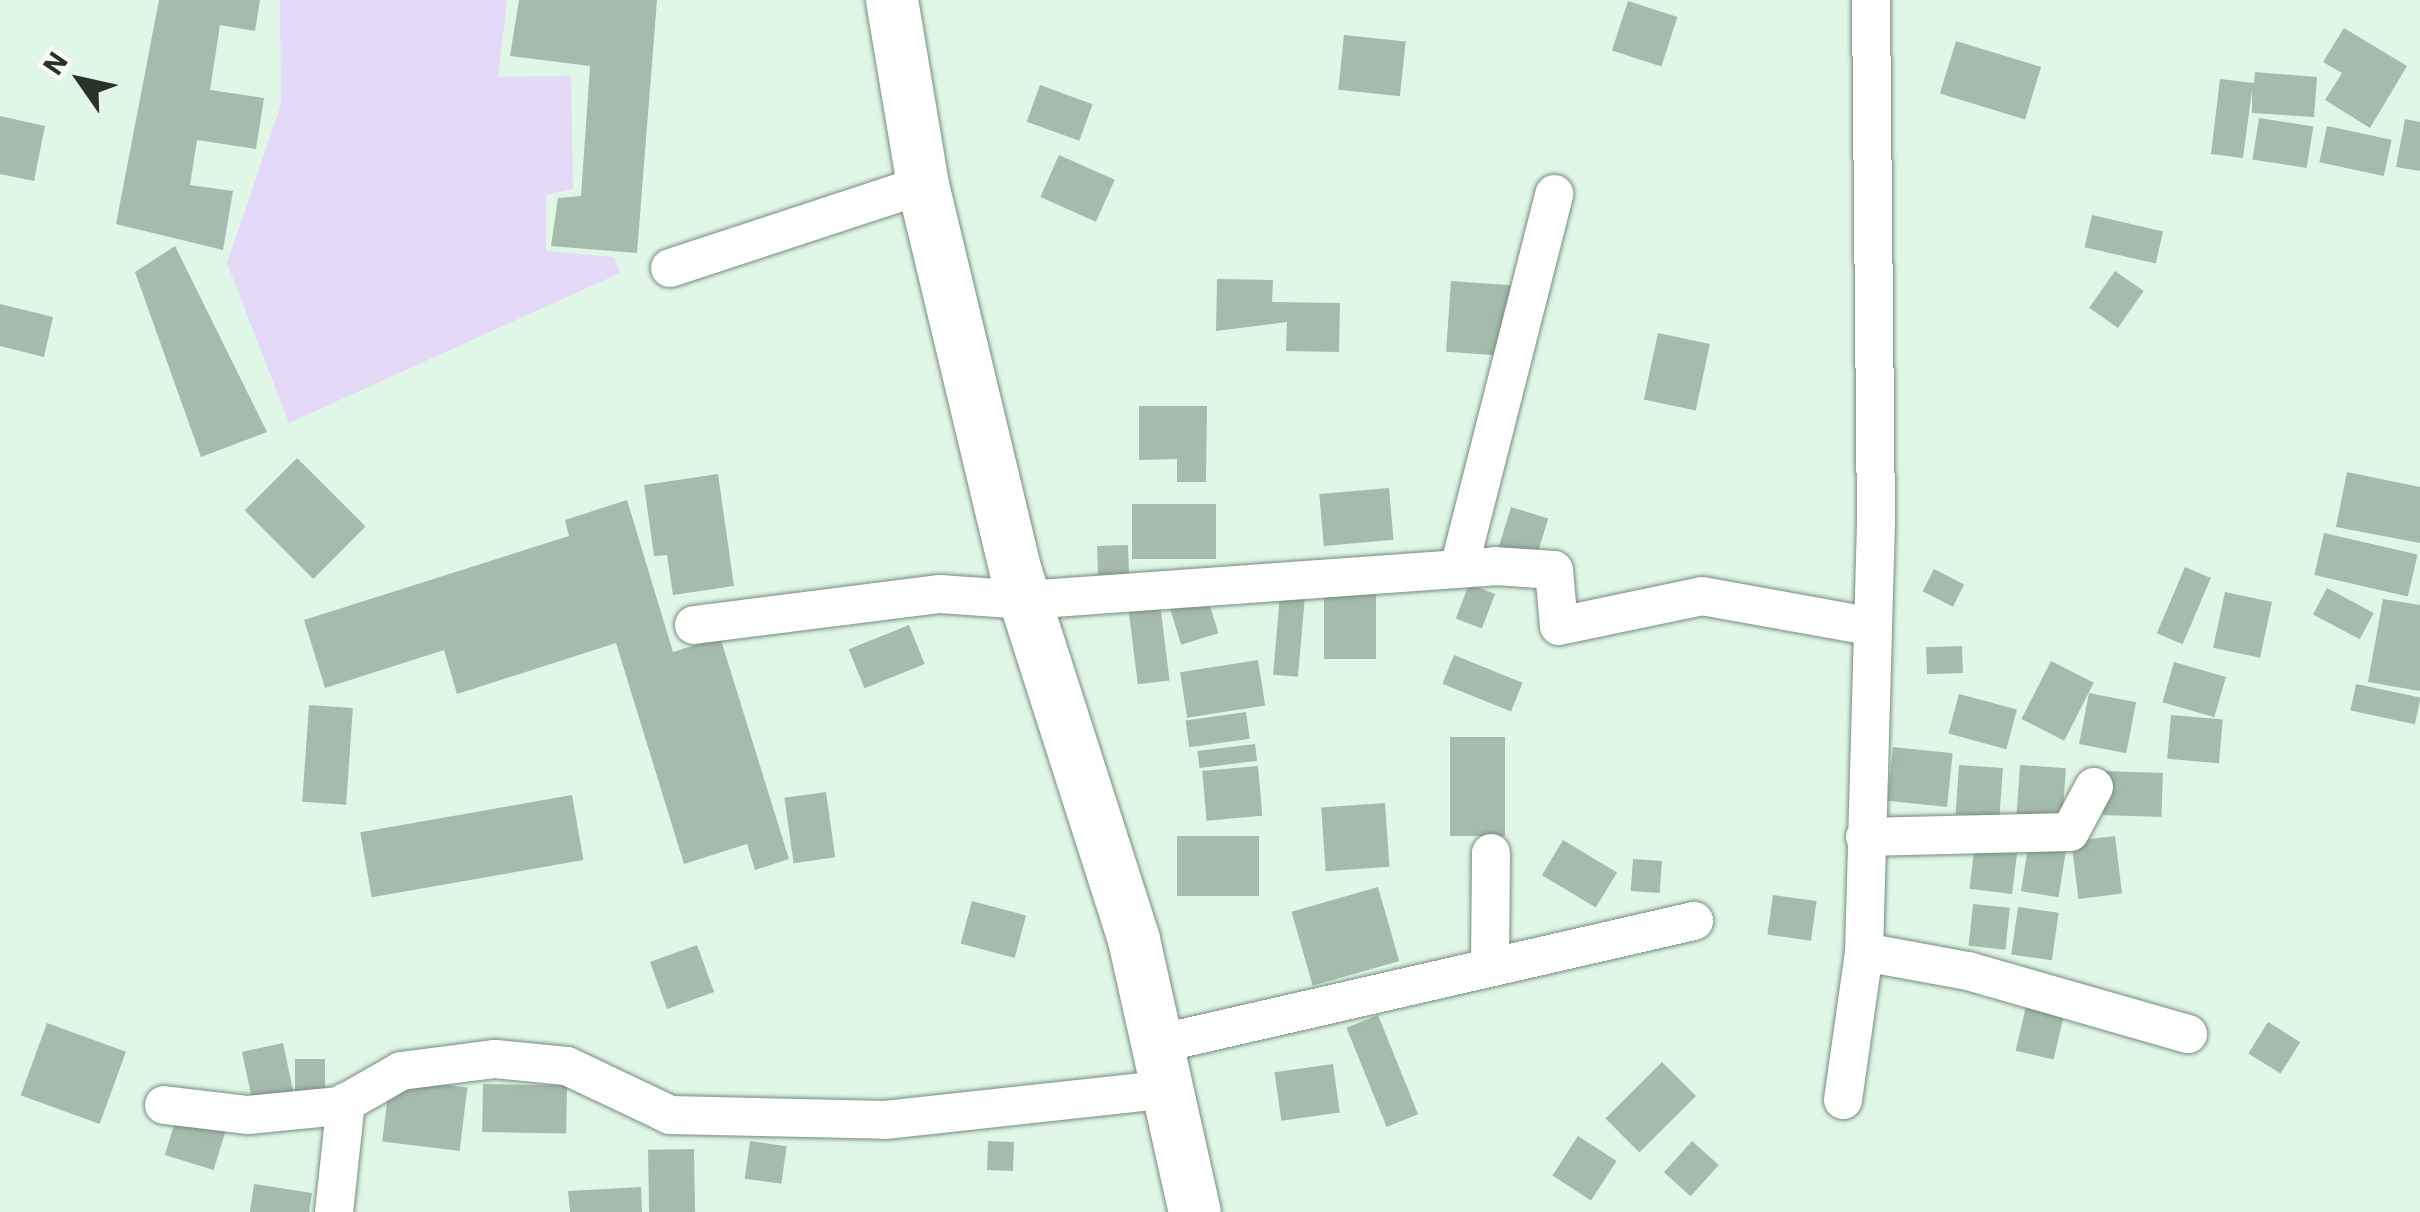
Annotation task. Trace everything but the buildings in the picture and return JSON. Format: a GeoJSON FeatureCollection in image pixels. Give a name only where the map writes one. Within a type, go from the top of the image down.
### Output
{"type":"FeatureCollection","features":[{"type":"Feature","properties":{"kind":"main road"},"geometry":{"type":"LineString","coordinates":[[892,0],[924,185],[1026,600],[1167,1066],[1195,1212]]}},
{"type":"Feature","properties":{"kind":"street"},"geometry":{"type":"LineString","coordinates":[[1843,1100],[1864,952],[1864,837],[1876,524],[1871,0]]}},
{"type":"Feature","properties":{"kind":"street"},"geometry":{"type":"LineString","coordinates":[[670,268],[924,185]]}},
{"type":"Feature","properties":{"kind":"street"},"geometry":{"type":"LineString","coordinates":[[1459,568],[1554,194]]}},
{"type":"Feature","properties":{"kind":"street"},"geometry":{"type":"LineString","coordinates":[[694,625],[940,594],[1026,600],[1459,568],[1554,570],[1559,626],[1702,596],[1870,626]]}},
{"type":"Feature","properties":{"kind":"street"},"geometry":{"type":"LineString","coordinates":[[1864,837],[2070,832],[2094,787]]}},
{"type":"Feature","properties":{"kind":"street"},"geometry":{"type":"LineString","coordinates":[[1490,967],[1491,853]]}},
{"type":"Feature","properties":{"kind":"street"},"geometry":{"type":"LineString","coordinates":[[164,1105],[248,1114],[346,1102],[401,1071],[496,1060],[567,1066],[670,1115],[885,1120],[1167,1066],[1490,967],[1694,921]]}},
{"type":"Feature","properties":{"kind":"street"},"geometry":{"type":"LineString","coordinates":[[1864,952],[1968,971],[2188,1034]]}},
{"type":"Feature","properties":{"kind":"street"},"geometry":{"type":"LineString","coordinates":[[334,1212],[346,1102]]}},
{"type":"Feature","properties":{"kind":"shaded area"},"geometry":{"type":"Polygon","coordinates":[[[280,0],[507,0],[498,77],[571,76],[573,189],[546,195],[546,251],[614,257],[620,273],[289,423],[227,263],[281,105],[280,0]]]}}]}
